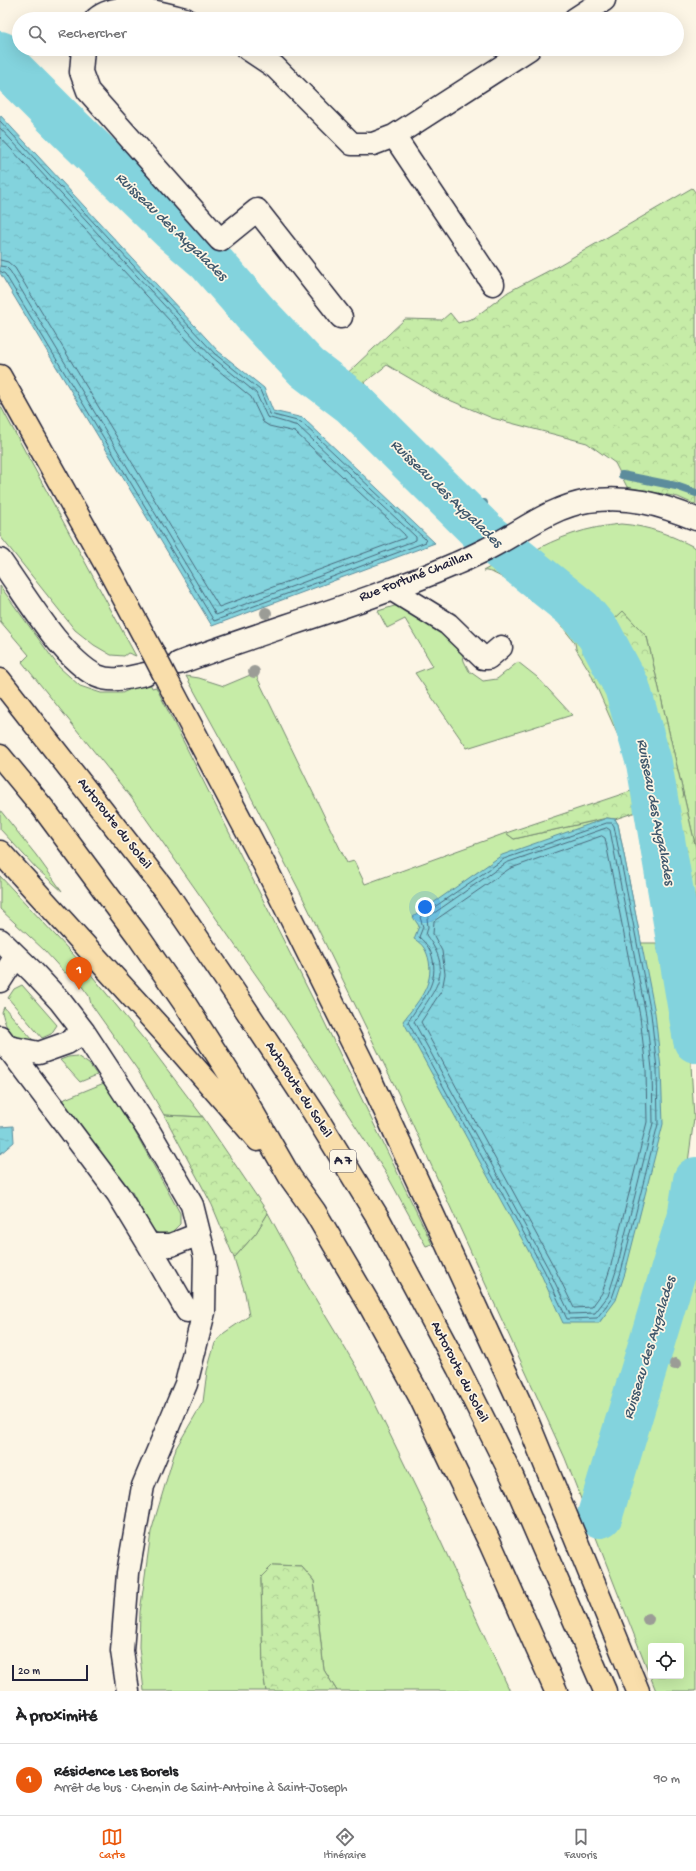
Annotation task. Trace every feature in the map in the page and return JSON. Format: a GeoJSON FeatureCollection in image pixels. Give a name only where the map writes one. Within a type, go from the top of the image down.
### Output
{"type":"FeatureCollection","features":[{"type":"Feature","properties":{"kind":"highway"},"geometry":{"type":"LineString","coordinates":[[0,376],[108,569],[263,862],[369,1076],[520,1403],[638,1691]]}},
{"type":"Feature","properties":{"kind":"highway","name":"Autoroute du Soleil"},"geometry":{"type":"LineString","coordinates":[[0,680],[167,893],[234,990],[314,1113],[377,1216],[458,1368],[512,1476],[605,1691]]}},
{"type":"Feature","properties":{"kind":"highway"},"geometry":{"type":"LineString","coordinates":[[0,756],[43,808],[142,942],[185,1004],[244,1097],[290,1177]]}},
{"type":"Feature","properties":{"kind":"highway"},"geometry":{"type":"LineString","coordinates":[[0,852],[159,1027],[290,1177],[315,1212],[365,1297],[420,1397],[490,1543],[556,1691]]}},
{"type":"Feature","properties":{"kind":"street"},"geometry":{"type":"LineString","coordinates":[[586,12],[604,0]]}},
{"type":"Feature","properties":{"kind":"street"},"geometry":{"type":"LineString","coordinates":[[106,12],[114,7],[134,6],[158,12]]}},
{"type":"Feature","properties":{"kind":"street"},"geometry":{"type":"LineString","coordinates":[[82,56],[81,72],[88,91],[220,240],[257,210],[341,317]]}},
{"type":"Feature","properties":{"kind":"street"},"geometry":{"type":"LineString","coordinates":[[259,56],[276,67],[352,144],[372,144],[394,136],[517,56]]}},
{"type":"Feature","properties":{"kind":"street"},"geometry":{"type":"LineString","coordinates":[[394,136],[493,284]]}},
{"type":"Feature","properties":{"kind":"street","name":"Rue Fortuné Chaillan"},"geometry":{"type":"LineString","coordinates":[[179,663],[391,589],[486,550],[539,518],[566,506],[589,501],[640,500],[666,507],[696,519]]}},
{"type":"Feature","properties":{"kind":"street"},"geometry":{"type":"LineString","coordinates":[[0,560],[54,637],[74,659],[98,676],[104,678],[116,680],[145,674]]}},
{"type":"Feature","properties":{"kind":"street"},"geometry":{"type":"LineString","coordinates":[[391,589],[448,624],[483,658],[488,658],[501,647]]}},
{"type":"Feature","properties":{"kind":"street"},"geometry":{"type":"LineString","coordinates":[[0,940],[60,1001],[84,1032],[149,1132],[192,1205],[204,1257],[204,1312],[186,1384],[143,1486],[128,1573],[122,1651],[128,1691]]}},
{"type":"Feature","properties":{"kind":"street"},"geometry":{"type":"LineString","coordinates":[[0,981],[16,956]]}},
{"type":"Feature","properties":{"kind":"street"},"geometry":{"type":"LineString","coordinates":[[4,1042],[39,1053],[67,1043],[84,1032]]}},
{"type":"Feature","properties":{"kind":"street"},"geometry":{"type":"LineString","coordinates":[[4,1042],[118,1194],[187,1311]]}},
{"type":"Feature","properties":{"kind":"street"},"geometry":{"type":"LineString","coordinates":[[148,1246],[171,1244],[199,1234]]}},
{"type":"Feature","properties":{"kind":"green space"},"geometry":{"type":"Polygon","coordinates":[[[692,188],[696,193],[696,505],[678,497],[627,487],[615,463],[587,443],[492,418],[440,396],[387,365],[355,390],[340,380],[405,319],[442,320],[450,313],[458,323],[474,318],[508,292],[554,268],[692,188]]]}},
{"type":"Feature","properties":{"kind":"green space"},"geometry":{"type":"Polygon","coordinates":[[[0,405],[136,656],[128,653],[124,656],[111,655],[94,645],[75,630],[0,536],[0,405]]]}},
{"type":"Feature","properties":{"kind":"green space"},"geometry":{"type":"Polygon","coordinates":[[[621,524],[660,532],[696,548],[696,848],[647,637],[623,612],[605,628],[589,609],[528,554],[550,543],[585,530],[621,524]]]}},
{"type":"Feature","properties":{"kind":"green space"},"geometry":{"type":"Polygon","coordinates":[[[499,562],[554,606],[591,645],[609,674],[619,703],[645,809],[615,819],[607,818],[514,839],[506,833],[634,790],[623,747],[590,672],[576,649],[575,643],[554,618],[528,596],[498,575],[483,571],[499,562]]]}},
{"type":"Feature","properties":{"kind":"green space"},"geometry":{"type":"Polygon","coordinates":[[[0,586],[59,667],[80,686],[101,693],[122,693],[149,681],[152,688],[156,687],[321,1015],[432,1244],[426,1246],[386,1173],[275,1002],[130,796],[22,662],[29,655],[0,621],[0,586]]]}},
{"type":"Feature","properties":{"kind":"green space"},"geometry":{"type":"Polygon","coordinates":[[[401,604],[436,626],[462,652],[464,661],[469,671],[483,681],[497,679],[518,662],[537,677],[572,715],[467,748],[415,673],[433,666],[405,619],[387,628],[378,611],[401,604]]]}},
{"type":"Feature","properties":{"kind":"green space"},"geometry":{"type":"Polygon","coordinates":[[[623,611],[647,637],[696,848],[696,990],[654,753],[643,712],[626,667],[605,628],[623,611]]]}},
{"type":"Feature","properties":{"kind":"green space"},"geometry":{"type":"Polygon","coordinates":[[[255,673],[347,863],[354,861],[365,884],[506,833],[514,839],[607,818],[615,819],[618,824],[641,943],[657,943],[674,1033],[690,1046],[694,1118],[682,1207],[645,1339],[636,1341],[598,1459],[605,1475],[593,1513],[608,1517],[696,1239],[696,1691],[656,1691],[651,1679],[684,1679],[684,1643],[648,1643],[648,1671],[565,1458],[401,1099],[299,890],[232,760],[186,676],[199,678],[224,686],[255,673]]]}},
{"type":"Feature","properties":{"kind":"green space"},"geometry":{"type":"Polygon","coordinates":[[[0,810],[36,855],[62,891],[37,869],[0,829],[0,810]]]}},
{"type":"Feature","properties":{"kind":"green space"},"geometry":{"type":"Polygon","coordinates":[[[0,876],[84,966],[151,1048],[203,1117],[164,1115],[137,1069],[91,1004],[89,996],[75,977],[64,972],[44,950],[0,909],[0,876]]]}},
{"type":"Feature","properties":{"kind":"green space"},"geometry":{"type":"Polygon","coordinates":[[[675,941],[690,1046],[674,1033],[657,943],[675,941]]]}},
{"type":"Feature","properties":{"kind":"green space"},"geometry":{"type":"Polygon","coordinates":[[[22,985],[57,1025],[51,1034],[42,1038],[8,998],[14,989],[22,985]]]}},
{"type":"Feature","properties":{"kind":"green space"},"geometry":{"type":"Polygon","coordinates":[[[4,1007],[33,1040],[20,1038],[11,1033],[6,1025],[2,1012],[4,1007]]]}},
{"type":"Feature","properties":{"kind":"green space"},"geometry":{"type":"Polygon","coordinates":[[[77,1056],[89,1064],[97,1075],[80,1082],[60,1060],[77,1056]]]}},
{"type":"Feature","properties":{"kind":"green space"},"geometry":{"type":"Polygon","coordinates":[[[104,1083],[120,1105],[180,1213],[180,1224],[172,1232],[161,1235],[151,1229],[132,1192],[60,1101],[104,1083]]]}},
{"type":"Feature","properties":{"kind":"green space"},"geometry":{"type":"Polygon","coordinates":[[[164,1115],[203,1117],[268,1213],[256,1233],[234,1258],[212,1205],[164,1115]]]}},
{"type":"Feature","properties":{"kind":"green space"},"geometry":{"type":"Polygon","coordinates":[[[268,1213],[306,1283],[361,1375],[417,1490],[510,1691],[337,1691],[324,1670],[314,1581],[301,1566],[273,1565],[261,1577],[263,1673],[266,1691],[144,1691],[139,1647],[140,1612],[151,1532],[176,1448],[203,1402],[207,1371],[215,1343],[224,1333],[249,1316],[245,1293],[234,1258],[256,1233],[268,1213]]]}},
{"type":"Feature","properties":{"kind":"green space"},"geometry":{"type":"Polygon","coordinates":[[[273,1565],[301,1566],[314,1581],[324,1670],[337,1691],[266,1691],[263,1673],[261,1577],[273,1565]]]}},
{"type":"Feature","properties":{"kind":"water"},"geometry":{"type":"Polygon","coordinates":[[[0,115],[218,351],[264,388],[273,411],[303,418],[435,543],[212,626],[0,273],[0,115]]]}},
{"type":"Feature","properties":{"kind":"water"},"geometry":{"type":"Polygon","coordinates":[[[607,818],[615,819],[618,824],[655,1013],[661,1069],[663,1124],[625,1273],[616,1300],[599,1323],[563,1323],[540,1272],[403,1021],[419,1000],[427,986],[430,970],[426,951],[420,943],[414,939],[419,926],[413,917],[502,855],[607,818]]]}},
{"type":"Feature","properties":{"kind":"water"},"geometry":{"type":"Polygon","coordinates":[[[13,1126],[14,1142],[0,1154],[0,1127],[13,1126]]]}},
{"type":"Feature","properties":{"kind":"waterway","name":"Ruisseau des Aygalades"},"geometry":{"type":"LineString","coordinates":[[0,54],[9,68],[67,126],[172,228],[208,259],[255,313],[307,368],[353,403],[489,538],[580,611],[599,634],[627,687],[649,763],[696,1040]]}},
{"type":"Feature","properties":{"kind":"waterway"},"geometry":{"type":"LineString","coordinates":[[622,475],[676,486],[696,493]]}},
{"type":"Feature","properties":{"kind":"waterway"},"geometry":{"type":"LineString","coordinates":[[460,508],[484,503]]}},
{"type":"Feature","properties":{"kind":"waterway","name":"Ruisseau des Aygalades"},"geometry":{"type":"LineString","coordinates":[[600,1515],[691,1212],[696,1180]]}},
{"type":"Feature","properties":{"kind":"place","name":"Résidence Les Borels"},"geometry":{"type":"Point","coordinates":[79,990]}}]}
